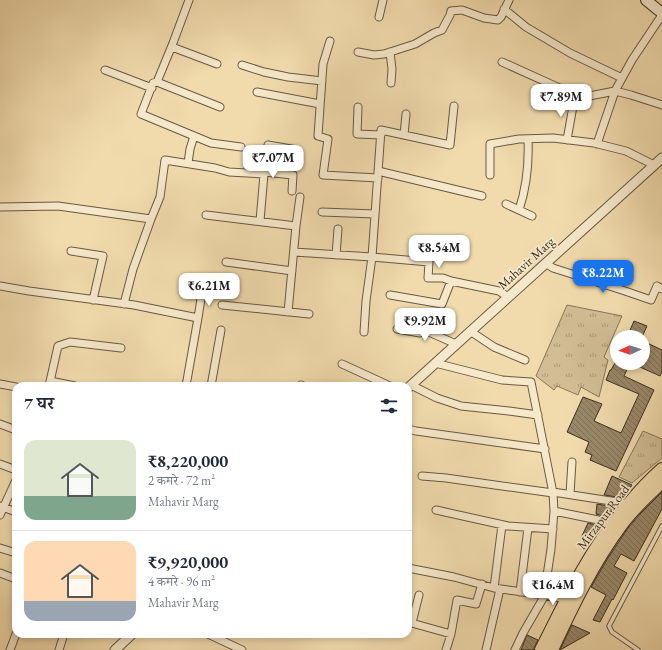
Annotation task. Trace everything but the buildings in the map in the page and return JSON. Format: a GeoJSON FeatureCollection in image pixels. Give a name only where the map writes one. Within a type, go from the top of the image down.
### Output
{"type":"FeatureCollection","features":[{"type":"Feature","properties":{"kind":"highway","name":"Mirzapur Road"},"geometry":{"type":"LineString","coordinates":[[552,650],[588,578],[603,552],[651,479],[662,470]]}},
{"type":"Feature","properties":{"kind":"highway","name":"Mirzapur Road"},"geometry":{"type":"LineString","coordinates":[[542,650],[566,599],[594,550],[613,523],[662,482]]}},
{"type":"Feature","properties":{"kind":"main road"},"geometry":{"type":"LineString","coordinates":[[648,1],[662,14]]}},
{"type":"Feature","properties":{"kind":"street"},"geometry":{"type":"LineString","coordinates":[[189,0],[172,47],[157,82],[153,83],[141,114],[211,143],[241,147]]}},
{"type":"Feature","properties":{"kind":"street"},"geometry":{"type":"LineString","coordinates":[[379,17],[383,0]]}},
{"type":"Feature","properties":{"kind":"street"},"geometry":{"type":"LineString","coordinates":[[358,52],[384,54],[415,44],[442,30],[451,11],[462,10],[484,18],[498,20],[509,0]]}},
{"type":"Feature","properties":{"kind":"street"},"geometry":{"type":"LineString","coordinates":[[504,9],[526,27],[563,49],[622,78]]}},
{"type":"Feature","properties":{"kind":"street"},"geometry":{"type":"LineString","coordinates":[[597,144],[615,91],[632,60],[662,14]]}},
{"type":"Feature","properties":{"kind":"street"},"geometry":{"type":"LineString","coordinates":[[330,41],[323,64],[318,136],[328,139],[323,175],[378,174],[482,196]]}},
{"type":"Feature","properties":{"kind":"street"},"geometry":{"type":"LineString","coordinates":[[172,47],[217,64]]}},
{"type":"Feature","properties":{"kind":"street"},"geometry":{"type":"LineString","coordinates":[[390,52],[392,69],[391,83]]}},
{"type":"Feature","properties":{"kind":"street"},"geometry":{"type":"LineString","coordinates":[[502,62],[574,95],[567,140]]}},
{"type":"Feature","properties":{"kind":"street"},"geometry":{"type":"LineString","coordinates":[[242,65],[264,72],[288,77],[322,81]]}},
{"type":"Feature","properties":{"kind":"street"},"geometry":{"type":"LineString","coordinates":[[104,70],[152,88]]}},
{"type":"Feature","properties":{"kind":"street"},"geometry":{"type":"LineString","coordinates":[[157,82],[220,107]]}},
{"type":"Feature","properties":{"kind":"street"},"geometry":{"type":"LineString","coordinates":[[574,99],[615,91],[662,106]]}},
{"type":"Feature","properties":{"kind":"street"},"geometry":{"type":"LineString","coordinates":[[257,92],[320,104]]}},
{"type":"Feature","properties":{"kind":"street"},"geometry":{"type":"LineString","coordinates":[[364,332],[366,301],[372,256],[382,130],[450,145],[454,106]]}},
{"type":"Feature","properties":{"kind":"street"},"geometry":{"type":"LineString","coordinates":[[358,107],[357,134],[381,135]]}},
{"type":"Feature","properties":{"kind":"street"},"geometry":{"type":"LineString","coordinates":[[404,135],[406,114]]}},
{"type":"Feature","properties":{"kind":"street"},"geometry":{"type":"LineString","coordinates":[[188,163],[194,136]]}},
{"type":"Feature","properties":{"kind":"street"},"geometry":{"type":"LineString","coordinates":[[490,175],[490,144],[519,139],[552,138],[594,143],[626,152],[654,165]]}},
{"type":"Feature","properties":{"kind":"street"},"geometry":{"type":"LineString","coordinates":[[519,210],[524,197],[527,179],[529,157],[528,139]]}},
{"type":"Feature","properties":{"kind":"street"},"geometry":{"type":"LineString","coordinates":[[260,221],[268,145],[297,150]]}},
{"type":"Feature","properties":{"kind":"street","name":"Mahavir Marg"},"geometry":{"type":"LineString","coordinates":[[412,384],[662,158]]}},
{"type":"Feature","properties":{"kind":"street"},"geometry":{"type":"LineString","coordinates":[[124,304],[133,269],[160,197],[165,160],[215,168],[229,172],[293,175],[292,191]]}},
{"type":"Feature","properties":{"kind":"street"},"geometry":{"type":"LineString","coordinates":[[288,312],[300,197]]}},
{"type":"Feature","properties":{"kind":"street"},"geometry":{"type":"LineString","coordinates":[[506,204],[532,216]]}},
{"type":"Feature","properties":{"kind":"street"},"geometry":{"type":"LineString","coordinates":[[0,207],[58,206],[151,219]]}},
{"type":"Feature","properties":{"kind":"street"},"geometry":{"type":"LineString","coordinates":[[322,212],[375,214]]}},
{"type":"Feature","properties":{"kind":"street"},"geometry":{"type":"LineString","coordinates":[[206,215],[296,226]]}},
{"type":"Feature","properties":{"kind":"street"},"geometry":{"type":"LineString","coordinates":[[336,254],[338,228]]}},
{"type":"Feature","properties":{"kind":"street"},"geometry":{"type":"LineString","coordinates":[[71,251],[103,256],[93,300]]}},
{"type":"Feature","properties":{"kind":"street"},"geometry":{"type":"LineString","coordinates":[[294,252],[372,256],[429,262],[428,278],[443,278],[450,281],[498,291],[508,297]]}},
{"type":"Feature","properties":{"kind":"street"},"geometry":{"type":"LineString","coordinates":[[226,262],[292,271]]}},
{"type":"Feature","properties":{"kind":"street"},"geometry":{"type":"LineString","coordinates":[[545,263],[553,268],[651,300],[657,286],[662,289]]}},
{"type":"Feature","properties":{"kind":"street"},"geometry":{"type":"LineString","coordinates":[[390,295],[442,304],[450,281]]}},
{"type":"Feature","properties":{"kind":"street"},"geometry":{"type":"LineString","coordinates":[[0,286],[124,304],[198,318]]}},
{"type":"Feature","properties":{"kind":"street"},"geometry":{"type":"LineString","coordinates":[[187,382],[202,292]]}},
{"type":"Feature","properties":{"kind":"street"},"geometry":{"type":"LineString","coordinates":[[222,305],[309,314]]}},
{"type":"Feature","properties":{"kind":"street"},"geometry":{"type":"LineString","coordinates":[[397,329],[420,333],[422,329],[456,344]]}},
{"type":"Feature","properties":{"kind":"street"},"geometry":{"type":"LineString","coordinates":[[212,382],[221,330]]}},
{"type":"Feature","properties":{"kind":"street"},"geometry":{"type":"LineString","coordinates":[[470,332],[494,348],[525,360]]}},
{"type":"Feature","properties":{"kind":"street"},"geometry":{"type":"LineString","coordinates":[[49,382],[58,346],[70,342],[121,348]]}},
{"type":"Feature","properties":{"kind":"street"},"geometry":{"type":"LineString","coordinates":[[435,363],[502,380],[531,382],[553,492],[553,529],[545,595],[515,650]]}},
{"type":"Feature","properties":{"kind":"street"},"geometry":{"type":"LineString","coordinates":[[342,364],[381,382]]}},
{"type":"Feature","properties":{"kind":"street"},"geometry":{"type":"LineString","coordinates":[[0,384],[12,386]]}},
{"type":"Feature","properties":{"kind":"street"},"geometry":{"type":"LineString","coordinates":[[412,388],[462,406],[538,415]]}},
{"type":"Feature","properties":{"kind":"street"},"geometry":{"type":"LineString","coordinates":[[0,424],[12,428]]}},
{"type":"Feature","properties":{"kind":"street"},"geometry":{"type":"LineString","coordinates":[[412,430],[545,449]]}},
{"type":"Feature","properties":{"kind":"street"},"geometry":{"type":"LineString","coordinates":[[570,494],[572,462]]}},
{"type":"Feature","properties":{"kind":"street"},"geometry":{"type":"LineString","coordinates":[[0,464],[12,468]]}},
{"type":"Feature","properties":{"kind":"street"},"geometry":{"type":"LineString","coordinates":[[422,476],[570,494],[634,504]]}},
{"type":"Feature","properties":{"kind":"street"},"geometry":{"type":"LineString","coordinates":[[0,515],[2,507],[12,488]]}},
{"type":"Feature","properties":{"kind":"street"},"geometry":{"type":"LineString","coordinates":[[2,507],[12,511]]}},
{"type":"Feature","properties":{"kind":"street"},"geometry":{"type":"LineString","coordinates":[[436,510],[508,526],[553,529]]}},
{"type":"Feature","properties":{"kind":"street"},"geometry":{"type":"LineString","coordinates":[[554,511],[613,523]]}},
{"type":"Feature","properties":{"kind":"street"},"geometry":{"type":"LineString","coordinates":[[486,650],[497,588],[502,525]]}},
{"type":"Feature","properties":{"kind":"street"},"geometry":{"type":"LineString","coordinates":[[520,592],[528,528]]}},
{"type":"Feature","properties":{"kind":"street"},"geometry":{"type":"LineString","coordinates":[[0,548],[12,552]]}},
{"type":"Feature","properties":{"kind":"street"},"geometry":{"type":"LineString","coordinates":[[412,569],[454,577],[497,588],[566,599]]}},
{"type":"Feature","properties":{"kind":"street"},"geometry":{"type":"LineString","coordinates":[[0,573],[12,578]]}},
{"type":"Feature","properties":{"kind":"street"},"geometry":{"type":"LineString","coordinates":[[446,650],[451,634],[457,600],[476,604],[482,584]]}},
{"type":"Feature","properties":{"kind":"street"},"geometry":{"type":"LineString","coordinates":[[412,616],[419,595]]}},
{"type":"Feature","properties":{"kind":"street"},"geometry":{"type":"LineString","coordinates":[[412,623],[451,634]]}},
{"type":"Feature","properties":{"kind":"street"},"geometry":{"type":"LineString","coordinates":[[10,650],[14,638]]}},
{"type":"Feature","properties":{"kind":"street"},"geometry":{"type":"LineString","coordinates":[[60,650],[63,638]]}},
{"type":"Feature","properties":{"kind":"street"},"geometry":{"type":"LineString","coordinates":[[115,650],[128,638]]}},
{"type":"Feature","properties":{"kind":"street"},"geometry":{"type":"LineString","coordinates":[[216,638],[242,650]]}},
{"type":"Feature","properties":{"kind":"lane"},"geometry":{"type":"LineString","coordinates":[[638,650],[612,632],[610,626],[662,526]]}},
{"type":"Feature","properties":{"kind":"green space"},"geometry":{"type":"Polygon","coordinates":[[[567,305],[622,316],[616,330],[610,330],[610,343],[604,357],[608,360],[599,397],[581,387],[578,395],[557,386],[554,390],[536,376],[567,305]]]}},
{"type":"Feature","properties":{"kind":"green space"},"geometry":{"type":"Polygon","coordinates":[[[643,431],[662,439],[662,458],[632,483],[619,477],[643,431]]]}}]}
